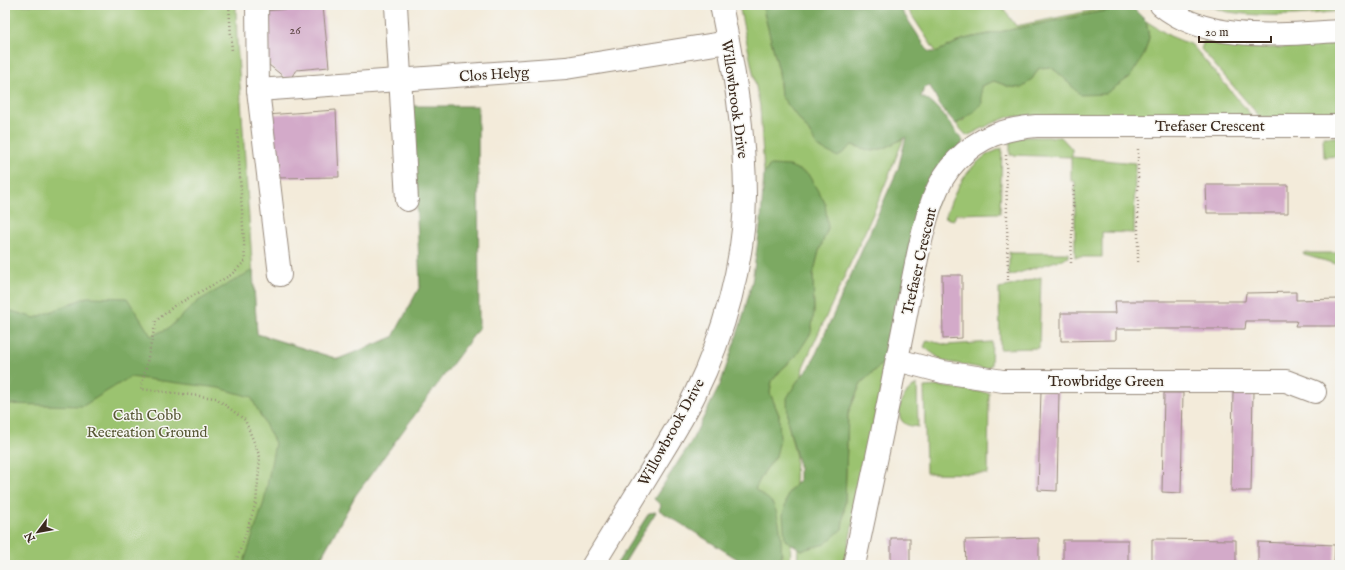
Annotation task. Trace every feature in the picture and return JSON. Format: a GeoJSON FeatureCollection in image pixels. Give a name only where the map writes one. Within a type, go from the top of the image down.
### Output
{"type":"FeatureCollection","features":[{"type":"Feature","properties":{"kind":"street"},"geometry":{"type":"LineString","coordinates":[[257,5],[258,90],[280,275]]}},
{"type":"Feature","properties":{"kind":"street"},"geometry":{"type":"LineString","coordinates":[[396,5],[407,200]]}},
{"type":"Feature","properties":{"kind":"street","name":"Willowbrook Drive"},"geometry":{"type":"LineString","coordinates":[[592,565],[663,451],[692,400],[711,357],[725,319],[733,287],[741,245],[745,197],[744,151],[739,107],[721,5]]}},
{"type":"Feature","properties":{"kind":"street"},"geometry":{"type":"LineString","coordinates":[[1161,5],[1184,20],[1235,33],[1285,34],[1340,31]]}},
{"type":"Feature","properties":{"kind":"street","name":"Clos Helyg"},"geometry":{"type":"LineString","coordinates":[[258,90],[401,81],[566,68],[728,42]]}},
{"type":"Feature","properties":{"kind":"street","name":"Trefaser Crescent"},"geometry":{"type":"LineString","coordinates":[[854,565],[897,360],[914,268],[928,210],[940,183],[956,160],[969,149],[985,139],[1013,128],[1036,126],[1340,126]]}},
{"type":"Feature","properties":{"kind":"street","name":"Trowbridge Green"},"geometry":{"type":"LineString","coordinates":[[897,360],[943,372],[1004,381],[1286,381],[1314,392]]}},
{"type":"Feature","properties":{"kind":"path"},"geometry":{"type":"LineString","coordinates":[[229,5],[233,59]]}},
{"type":"Feature","properties":{"kind":"path"},"geometry":{"type":"LineString","coordinates":[[235,565],[256,503],[260,456],[245,420],[216,398],[140,389],[156,321],[174,306],[231,275],[245,261],[236,122]]}},
{"type":"Feature","properties":{"kind":"path"},"geometry":{"type":"LineString","coordinates":[[1138,126],[1138,264]]}},
{"type":"Feature","properties":{"kind":"path"},"geometry":{"type":"LineString","coordinates":[[1004,131],[1006,144],[1008,282]]}},
{"type":"Feature","properties":{"kind":"path"},"geometry":{"type":"LineString","coordinates":[[1071,263],[1074,184]]}},
{"type":"Feature","properties":{"kind":"green space","name":"Cath Cobb Recreation Ground"},"geometry":{"type":"Polygon","coordinates":[[[5,5],[236,5],[237,42],[257,334],[338,359],[355,496],[317,565],[5,565],[5,5]]]}},
{"type":"Feature","properties":{"kind":"green space"},"geometry":{"type":"Polygon","coordinates":[[[739,5],[762,5],[779,71],[781,96],[807,129],[818,147],[852,145],[873,151],[885,148],[904,138],[873,214],[803,367],[802,376],[796,383],[788,424],[796,457],[795,485],[788,493],[785,540],[791,543],[790,565],[780,565],[782,555],[773,504],[755,489],[764,472],[776,456],[779,415],[770,393],[772,381],[796,356],[814,312],[813,275],[819,251],[828,228],[770,165],[764,174],[760,106],[739,5]]]}},
{"type":"Feature","properties":{"kind":"green space"},"geometry":{"type":"Polygon","coordinates":[[[762,5],[898,5],[929,52],[936,52],[964,39],[1124,7],[1126,5],[1130,5],[1146,21],[1149,38],[1144,55],[1130,77],[1105,94],[1080,95],[1051,67],[1039,68],[1032,79],[1022,88],[1010,87],[994,81],[981,86],[982,103],[975,111],[956,124],[941,107],[930,86],[924,88],[921,97],[938,109],[963,141],[906,274],[883,363],[861,383],[848,413],[845,501],[842,529],[825,544],[802,550],[785,540],[783,515],[788,493],[799,480],[799,465],[788,424],[787,398],[796,383],[811,365],[898,169],[906,137],[885,148],[872,151],[852,145],[838,157],[818,147],[807,129],[781,96],[779,71],[762,5]]]}},
{"type":"Feature","properties":{"kind":"green space"},"geometry":{"type":"Polygon","coordinates":[[[905,5],[1001,5],[1016,26],[1119,5],[1126,5],[1124,7],[964,39],[936,52],[905,5]]]}},
{"type":"Feature","properties":{"kind":"green space"},"geometry":{"type":"Polygon","coordinates":[[[1206,5],[1340,5],[1340,11],[1299,15],[1257,15],[1226,11],[1206,5]]]}},
{"type":"Feature","properties":{"kind":"green space"},"geometry":{"type":"Polygon","coordinates":[[[1146,21],[1170,36],[1192,45],[1252,116],[1008,117],[967,136],[956,124],[964,120],[981,86],[994,81],[1010,87],[1032,79],[1039,68],[1051,67],[1063,77],[1149,38],[1146,21]]]}},
{"type":"Feature","properties":{"kind":"green space"},"geometry":{"type":"Polygon","coordinates":[[[1204,41],[1221,45],[1255,48],[1340,43],[1340,116],[1260,117],[1201,49],[1204,41]]]}},
{"type":"Feature","properties":{"kind":"green space"},"geometry":{"type":"Polygon","coordinates":[[[412,106],[478,106],[479,328],[355,496],[317,565],[243,565],[264,502],[275,443],[251,397],[219,388],[130,377],[83,406],[5,404],[5,309],[35,318],[87,297],[127,298],[151,336],[169,328],[198,301],[253,270],[257,334],[338,359],[393,337],[420,286],[412,106]]]}},
{"type":"Feature","properties":{"kind":"green space"},"geometry":{"type":"Polygon","coordinates":[[[1025,137],[1061,137],[1072,149],[1072,157],[1135,163],[1134,233],[1102,232],[1102,257],[1075,257],[1075,181],[1071,181],[1071,157],[1010,155],[1010,139],[1025,137]]]}},
{"type":"Feature","properties":{"kind":"green space"},"geometry":{"type":"Polygon","coordinates":[[[1323,137],[1340,137],[1340,156],[1324,157],[1323,137]]]}},
{"type":"Feature","properties":{"kind":"green space"},"geometry":{"type":"Polygon","coordinates":[[[1002,148],[1000,213],[956,214],[954,220],[945,218],[952,200],[965,176],[985,156],[1002,148]]]}},
{"type":"Feature","properties":{"kind":"green space"},"geometry":{"type":"Polygon","coordinates":[[[770,165],[790,166],[808,174],[825,203],[828,228],[819,251],[813,275],[814,312],[811,333],[796,356],[772,381],[770,393],[779,415],[780,439],[776,456],[764,472],[755,489],[770,501],[776,512],[781,535],[780,565],[747,565],[659,510],[661,505],[654,499],[691,442],[720,385],[742,320],[752,282],[761,220],[764,174],[770,165]]]}},
{"type":"Feature","properties":{"kind":"green space"},"geometry":{"type":"Polygon","coordinates":[[[1009,252],[1069,253],[1069,257],[1009,276],[1009,252]]]}},
{"type":"Feature","properties":{"kind":"green space"},"geometry":{"type":"Polygon","coordinates":[[[1303,253],[1340,253],[1340,265],[1304,255],[1303,253]]]}},
{"type":"Feature","properties":{"kind":"green space"},"geometry":{"type":"Polygon","coordinates":[[[906,274],[844,565],[797,565],[798,548],[802,550],[842,529],[845,501],[848,414],[861,383],[883,363],[906,274]]]}},
{"type":"Feature","properties":{"kind":"green space"},"geometry":{"type":"Polygon","coordinates":[[[1041,277],[1039,348],[1000,349],[999,289],[1041,277]]]}},
{"type":"Feature","properties":{"kind":"green space"},"geometry":{"type":"Polygon","coordinates":[[[927,340],[947,345],[992,342],[991,365],[986,369],[943,361],[924,347],[927,340]]]}},
{"type":"Feature","properties":{"kind":"green space"},"geometry":{"type":"Polygon","coordinates":[[[917,384],[918,427],[910,426],[904,423],[899,412],[900,405],[905,395],[917,384]]]}},
{"type":"Feature","properties":{"kind":"green space"},"geometry":{"type":"Polygon","coordinates":[[[938,386],[989,393],[988,474],[926,473],[924,387],[938,386]]]}},
{"type":"Feature","properties":{"kind":"green space"},"geometry":{"type":"Polygon","coordinates":[[[656,512],[623,565],[616,565],[649,513],[656,512]]]}},
{"type":"Feature","properties":{"kind":"building"},"geometry":{"type":"Polygon","coordinates":[[[266,5],[291,5],[291,6],[266,8],[266,5]]]}},
{"type":"Feature","properties":{"kind":"building"},"geometry":{"type":"Polygon","coordinates":[[[323,6],[329,67],[296,70],[289,81],[269,65],[265,11],[323,6]]]}},
{"type":"Feature","properties":{"kind":"building"},"geometry":{"type":"Polygon","coordinates":[[[336,110],[339,177],[274,178],[266,115],[336,110]]]}},
{"type":"Feature","properties":{"kind":"building"},"geometry":{"type":"Polygon","coordinates":[[[1206,185],[1288,185],[1288,213],[1207,213],[1206,185]]]}},
{"type":"Feature","properties":{"kind":"building"},"geometry":{"type":"Polygon","coordinates":[[[942,275],[962,275],[962,338],[943,339],[942,275]]]}},
{"type":"Feature","properties":{"kind":"building"},"geometry":{"type":"Polygon","coordinates":[[[1296,292],[1296,300],[1340,299],[1340,326],[1295,326],[1297,321],[1246,321],[1245,329],[1116,329],[1116,340],[1061,341],[1061,313],[1116,313],[1115,301],[1245,301],[1246,293],[1296,292]]]}},
{"type":"Feature","properties":{"kind":"building"},"geometry":{"type":"Polygon","coordinates":[[[1041,391],[1059,392],[1057,491],[1038,490],[1041,391]]]}},
{"type":"Feature","properties":{"kind":"building"},"geometry":{"type":"Polygon","coordinates":[[[1233,392],[1253,392],[1251,491],[1231,491],[1233,392]]]}},
{"type":"Feature","properties":{"kind":"building"},"geometry":{"type":"Polygon","coordinates":[[[1164,393],[1183,393],[1181,493],[1162,492],[1164,393]]]}},
{"type":"Feature","properties":{"kind":"building"},"geometry":{"type":"Polygon","coordinates":[[[891,538],[910,538],[910,565],[891,565],[891,538]]]}},
{"type":"Feature","properties":{"kind":"building"},"geometry":{"type":"Polygon","coordinates":[[[1039,538],[1039,565],[966,565],[965,540],[1039,538]]]}},
{"type":"Feature","properties":{"kind":"building"},"geometry":{"type":"Polygon","coordinates":[[[1152,539],[1236,540],[1236,565],[1152,565],[1152,539]]]}},
{"type":"Feature","properties":{"kind":"building"},"geometry":{"type":"Polygon","coordinates":[[[1063,540],[1128,540],[1128,565],[1063,565],[1063,540]]]}},
{"type":"Feature","properties":{"kind":"building"},"geometry":{"type":"Polygon","coordinates":[[[1258,542],[1335,545],[1334,565],[1258,565],[1258,542]]]}}]}
